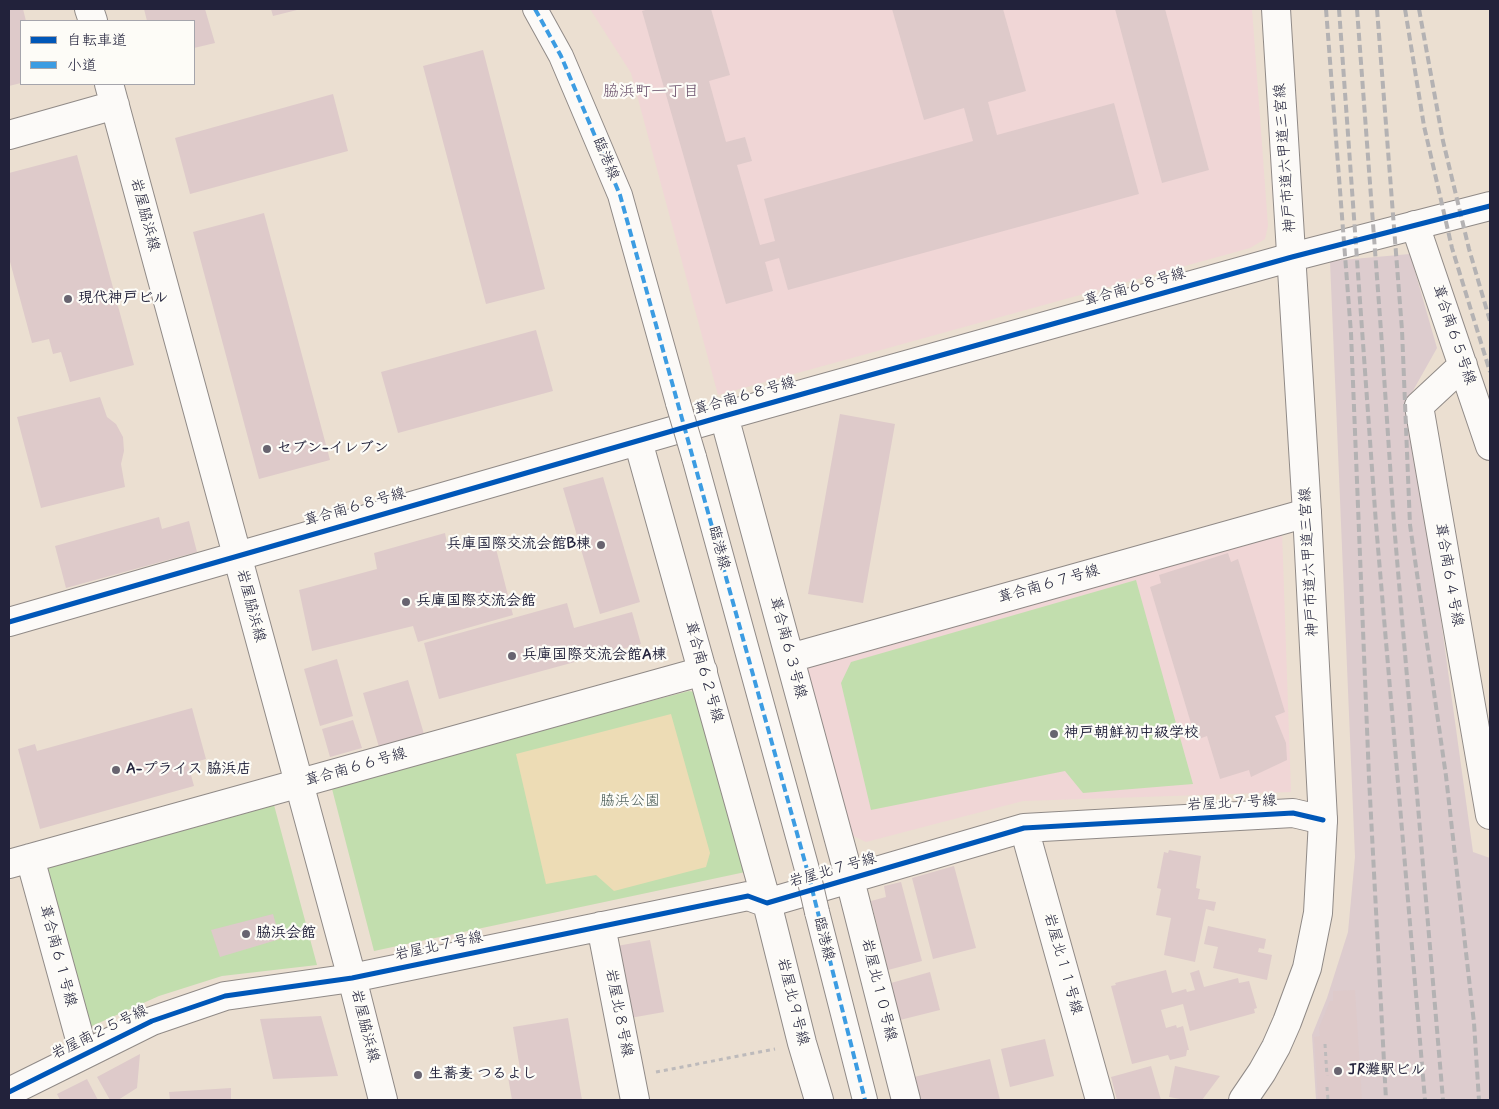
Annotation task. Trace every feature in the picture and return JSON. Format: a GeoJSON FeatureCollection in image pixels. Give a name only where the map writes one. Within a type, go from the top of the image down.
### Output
{"type":"FeatureCollection","features":[{"type":"Feature","properties":{"kind":"street","name":"臨港線"},"geometry":{"type":"LineString","coordinates":[[535,9],[561,56],[620,195],[808,873],[816,912],[865,1100]]}},
{"type":"Feature","properties":{"kind":"street","name":"神戸市道六甲道三宮線"},"geometry":{"type":"LineString","coordinates":[[1246,1099],[1280,1039],[1307,968],[1318,913],[1324,820],[1276,9]]}},
{"type":"Feature","properties":{"kind":"street"},"geometry":{"type":"LineString","coordinates":[[9,135],[112,94]]}},
{"type":"Feature","properties":{"kind":"street","name":"岩屋脇浜線"},"geometry":{"type":"LineString","coordinates":[[112,94],[352,978],[383,1100]]}},
{"type":"Feature","properties":{"kind":"street","name":"葺合南６８号線"},"geometry":{"type":"LineString","coordinates":[[9,622],[236,555],[724,416],[1292,257],[1490,206]]}},
{"type":"Feature","properties":{"kind":"street","name":"葺合南６５号線"},"geometry":{"type":"LineString","coordinates":[[1415,225],[1490,446]]}},
{"type":"Feature","properties":{"kind":"street","name":"葺合南６４号線"},"geometry":{"type":"LineString","coordinates":[[1463,365],[1419,406],[1489,809]]}},
{"type":"Feature","properties":{"kind":"street","name":"葺合南６３号線"},"geometry":{"type":"LineString","coordinates":[[724,416],[850,880]]}},
{"type":"Feature","properties":{"kind":"street","name":"葺合南６２号線"},"geometry":{"type":"LineString","coordinates":[[638,441],[767,903]]}},
{"type":"Feature","properties":{"kind":"street","name":"葺合南６７号線"},"geometry":{"type":"LineString","coordinates":[[790,658],[1307,512]]}},
{"type":"Feature","properties":{"kind":"street","name":"葺合南６６号線"},"geometry":{"type":"LineString","coordinates":[[20,861],[703,671]]}},
{"type":"Feature","properties":{"kind":"street","name":"岩屋北７号線"},"geometry":{"type":"LineString","coordinates":[[352,978],[748,896],[767,903],[1024,828],[1293,813],[1324,820]]}},
{"type":"Feature","properties":{"kind":"street","name":"岩屋北１１号線"},"geometry":{"type":"LineString","coordinates":[[1024,828],[1100,1100]]}},
{"type":"Feature","properties":{"kind":"street","name":"葺合南６１号線"},"geometry":{"type":"LineString","coordinates":[[20,861],[84,1054]]}},
{"type":"Feature","properties":{"kind":"street","name":"岩屋北１０号線"},"geometry":{"type":"LineString","coordinates":[[850,880],[906,1100]]}},
{"type":"Feature","properties":{"kind":"street","name":"岩屋北９号線"},"geometry":{"type":"LineString","coordinates":[[767,903],[802,1044],[819,1100]]}},
{"type":"Feature","properties":{"kind":"street","name":"岩屋北８号線"},"geometry":{"type":"LineString","coordinates":[[601,926],[635,1100]]}},
{"type":"Feature","properties":{"kind":"street","name":"岩屋南２５号線"},"geometry":{"type":"LineString","coordinates":[[9,1092],[152,1021],[225,996],[352,978]]}},
{"type":"Feature","properties":{"kind":"path"},"geometry":{"type":"LineString","coordinates":[[1325,1044],[1327,1076]]}},
{"type":"Feature","properties":{"kind":"path"},"geometry":{"type":"LineString","coordinates":[[660,1071],[783,1047]]}},
{"type":"Feature","properties":{"kind":"path"},"geometry":{"type":"LineString","coordinates":[[1327,1087],[1328,1100]]}},
{"type":"Feature","properties":{"kind":"shaded area"},"geometry":{"type":"Polygon","coordinates":[[[590,9],[1252,9],[1268,226],[1265,239],[1250,248],[718,395],[631,73],[590,9]]]}},
{"type":"Feature","properties":{"kind":"shaded area"},"geometry":{"type":"Polygon","coordinates":[[[1410,254],[1437,348],[1410,396],[1473,852],[1490,858],[1490,1100],[1316,1100],[1312,1035],[1327,998],[1348,932],[1355,857],[1330,261],[1410,254]]]}},
{"type":"Feature","properties":{"kind":"shaded area","name":"神戸朝鮮初中級学校"},"geometry":{"type":"Polygon","coordinates":[[[1282,532],[1291,792],[1023,801],[866,842],[847,833],[803,676],[813,661],[1282,532]]]}},
{"type":"Feature","properties":{"kind":"green space"},"geometry":{"type":"Polygon","coordinates":[[[1136,580],[1193,784],[1083,793],[1065,771],[871,810],[841,683],[851,662],[1136,580]]]}},
{"type":"Feature","properties":{"kind":"green space","name":"脇浜公園"},"geometry":{"type":"Polygon","coordinates":[[[689,691],[700,693],[750,871],[374,951],[331,785],[689,691]]]}},
{"type":"Feature","properties":{"kind":"green space"},"geometry":{"type":"Polygon","coordinates":[[[274,805],[317,965],[222,976],[159,996],[83,1030],[43,867],[274,805]]]}},
{"type":"Feature","properties":{"kind":"sand"},"geometry":{"type":"Polygon","coordinates":[[[671,714],[710,853],[706,867],[614,891],[596,875],[546,884],[516,754],[671,714]]]}},
{"type":"Feature","properties":{"kind":"building"},"geometry":{"type":"Polygon","coordinates":[[[9,9],[23,9],[26,20],[20,20],[20,83],[9,86],[9,9]]]}},
{"type":"Feature","properties":{"kind":"building"},"geometry":{"type":"Polygon","coordinates":[[[144,9],[205,9],[215,43],[195,48],[195,20],[147,20],[144,9]]]}},
{"type":"Feature","properties":{"kind":"building"},"geometry":{"type":"Polygon","coordinates":[[[271,9],[301,9],[273,16],[271,9]]]}},
{"type":"Feature","properties":{"kind":"building"},"geometry":{"type":"Polygon","coordinates":[[[649,9],[711,9],[730,75],[709,81],[726,142],[745,137],[752,161],[737,165],[760,245],[775,241],[764,199],[973,141],[964,108],[924,120],[892,9],[1003,9],[1026,91],[988,102],[997,135],[1114,103],[1139,194],[788,290],[779,258],[765,262],[773,291],[726,304],[642,11],[649,9]]]}},
{"type":"Feature","properties":{"kind":"building"},"geometry":{"type":"Polygon","coordinates":[[[1115,9],[1165,9],[1209,170],[1162,183],[1115,9]]]}},
{"type":"Feature","properties":{"kind":"building"},"geometry":{"type":"Polygon","coordinates":[[[483,50],[545,289],[486,304],[423,66],[483,50]]]}},
{"type":"Feature","properties":{"kind":"building"},"geometry":{"type":"Polygon","coordinates":[[[333,94],[348,151],[190,194],[175,138],[333,94]]]}},
{"type":"Feature","properties":{"kind":"building","name":"現代神戸ビル"},"geometry":{"type":"Polygon","coordinates":[[[77,155],[134,365],[70,382],[61,352],[53,354],[49,339],[32,343],[9,258],[9,173],[77,155]]]}},
{"type":"Feature","properties":{"kind":"building"},"geometry":{"type":"Polygon","coordinates":[[[264,213],[330,460],[259,479],[193,232],[264,213]]]}},
{"type":"Feature","properties":{"kind":"building"},"geometry":{"type":"Polygon","coordinates":[[[536,330],[553,391],[398,433],[381,372],[536,330]]]}},
{"type":"Feature","properties":{"kind":"building"},"geometry":{"type":"Polygon","coordinates":[[[100,397],[107,417],[116,424],[123,437],[124,451],[121,464],[125,487],[41,508],[17,417],[100,397]]]}},
{"type":"Feature","properties":{"kind":"building"},"geometry":{"type":"Polygon","coordinates":[[[840,414],[895,424],[863,603],[808,594],[840,414]]]}},
{"type":"Feature","properties":{"kind":"building","name":"兵庫国際交流会館B棟"},"geometry":{"type":"Polygon","coordinates":[[[603,477],[640,602],[600,614],[563,488],[603,477]]]}},
{"type":"Feature","properties":{"kind":"building"},"geometry":{"type":"Polygon","coordinates":[[[159,517],[162,529],[189,521],[197,552],[66,588],[55,546],[159,517]]]}},
{"type":"Feature","properties":{"kind":"building","name":"兵庫国際交流会館"},"geometry":{"type":"Polygon","coordinates":[[[445,533],[448,548],[493,537],[513,615],[418,642],[413,626],[312,651],[299,590],[377,569],[374,553],[445,533]]]}},
{"type":"Feature","properties":{"kind":"building"},"geometry":{"type":"Polygon","coordinates":[[[1228,553],[1231,562],[1238,559],[1285,712],[1275,716],[1286,743],[1287,760],[1251,777],[1249,770],[1220,779],[1207,736],[1196,740],[1150,587],[1161,583],[1159,575],[1228,553]]]}},
{"type":"Feature","properties":{"kind":"building","name":"兵庫国際交流会館A棟"},"geometry":{"type":"Polygon","coordinates":[[[567,603],[574,628],[632,612],[641,644],[439,699],[424,643],[567,603]]]}},
{"type":"Feature","properties":{"kind":"building"},"geometry":{"type":"Polygon","coordinates":[[[337,659],[353,716],[320,726],[304,669],[337,659]]]}},
{"type":"Feature","properties":{"kind":"building"},"geometry":{"type":"Polygon","coordinates":[[[408,680],[424,734],[379,747],[363,693],[408,680]]]}},
{"type":"Feature","properties":{"kind":"building"},"geometry":{"type":"Polygon","coordinates":[[[192,708],[206,759],[188,764],[194,786],[40,829],[18,749],[35,744],[37,751],[192,708]]]}},
{"type":"Feature","properties":{"kind":"building"},"geometry":{"type":"Polygon","coordinates":[[[353,720],[362,748],[330,757],[322,729],[353,720]]]}},
{"type":"Feature","properties":{"kind":"building"},"geometry":{"type":"Polygon","coordinates":[[[1169,850],[1201,856],[1196,888],[1200,889],[1198,899],[1216,902],[1214,911],[1206,909],[1195,962],[1164,955],[1171,918],[1156,915],[1161,889],[1157,888],[1164,852],[1168,853],[1169,850]]]}},
{"type":"Feature","properties":{"kind":"building"},"geometry":{"type":"Polygon","coordinates":[[[954,866],[976,948],[933,959],[912,878],[954,866]]]}},
{"type":"Feature","properties":{"kind":"building"},"geometry":{"type":"Polygon","coordinates":[[[901,882],[922,961],[888,970],[871,901],[886,897],[884,886],[901,882]]]}},
{"type":"Feature","properties":{"kind":"building","name":"脇浜会館"},"geometry":{"type":"Polygon","coordinates":[[[273,914],[280,939],[220,957],[211,930],[273,914]]]}},
{"type":"Feature","properties":{"kind":"building"},"geometry":{"type":"Polygon","coordinates":[[[1208,926],[1266,939],[1264,949],[1259,948],[1258,952],[1272,955],[1267,980],[1213,968],[1218,947],[1204,944],[1208,926]]]}},
{"type":"Feature","properties":{"kind":"building"},"geometry":{"type":"Polygon","coordinates":[[[650,940],[664,1012],[630,1018],[617,946],[650,940]]]}},
{"type":"Feature","properties":{"kind":"building"},"geometry":{"type":"Polygon","coordinates":[[[1166,970],[1172,993],[1186,989],[1187,992],[1195,990],[1190,973],[1199,970],[1204,987],[1238,978],[1239,983],[1249,981],[1257,1008],[1254,1009],[1255,1013],[1190,1031],[1183,1004],[1161,1010],[1166,1028],[1176,1025],[1177,1028],[1183,1026],[1189,1050],[1187,1050],[1186,1056],[1170,1060],[1168,1055],[1132,1064],[1111,986],[1116,985],[1115,983],[1166,970]]]}},
{"type":"Feature","properties":{"kind":"building"},"geometry":{"type":"Polygon","coordinates":[[[930,972],[940,1010],[900,1020],[891,983],[930,972]]]}},
{"type":"Feature","properties":{"kind":"building","name":"JR灘駅ビル"},"geometry":{"type":"Polygon","coordinates":[[[1355,990],[1362,1100],[1318,1100],[1314,1037],[1320,1036],[1319,1028],[1330,1001],[1333,1001],[1333,991],[1355,990]]]}},
{"type":"Feature","properties":{"kind":"building"},"geometry":{"type":"Polygon","coordinates":[[[321,1016],[338,1076],[273,1079],[260,1019],[321,1016]]]}},
{"type":"Feature","properties":{"kind":"building"},"geometry":{"type":"Polygon","coordinates":[[[568,1018],[582,1100],[512,1100],[508,1077],[521,1075],[513,1027],[568,1018]]]}},
{"type":"Feature","properties":{"kind":"building"},"geometry":{"type":"Polygon","coordinates":[[[1045,1039],[1054,1076],[1010,1087],[1001,1049],[1045,1039]]]}},
{"type":"Feature","properties":{"kind":"building"},"geometry":{"type":"Polygon","coordinates":[[[140,1054],[137,1088],[118,1100],[110,1100],[97,1077],[140,1054]]]}},
{"type":"Feature","properties":{"kind":"building"},"geometry":{"type":"Polygon","coordinates":[[[990,1059],[1000,1100],[920,1100],[914,1077],[990,1059]]]}},
{"type":"Feature","properties":{"kind":"building"},"geometry":{"type":"Polygon","coordinates":[[[1151,1066],[1161,1100],[1117,1100],[1111,1077],[1151,1066]]]}},
{"type":"Feature","properties":{"kind":"building"},"geometry":{"type":"Polygon","coordinates":[[[1175,1066],[1220,1076],[1202,1100],[1169,1097],[1175,1066]]]}},
{"type":"Feature","properties":{"kind":"building"},"geometry":{"type":"Polygon","coordinates":[[[87,1079],[98,1100],[60,1100],[57,1094],[87,1079]]]}},
{"type":"Feature","properties":{"kind":"building"},"geometry":{"type":"Polygon","coordinates":[[[231,1088],[231,1100],[170,1100],[169,1092],[231,1088]]]}},
{"type":"Feature","properties":{"kind":"railway"},"geometry":{"type":"LineString","coordinates":[[1326,9],[1351,333],[1369,778],[1386,1100]]}},
{"type":"Feature","properties":{"kind":"railway"},"geometry":{"type":"LineString","coordinates":[[1339,9],[1376,524],[1425,1100]]}},
{"type":"Feature","properties":{"kind":"railway"},"geometry":{"type":"LineString","coordinates":[[1357,9],[1394,524],[1443,1100]]}},
{"type":"Feature","properties":{"kind":"railway"},"geometry":{"type":"LineString","coordinates":[[1377,9],[1402,330],[1410,525],[1446,776],[1474,1023],[1479,1100]]}},
{"type":"Feature","properties":{"kind":"railway"},"geometry":{"type":"LineString","coordinates":[[1405,9],[1424,126],[1452,248],[1490,372]]}},
{"type":"Feature","properties":{"kind":"railway"},"geometry":{"type":"LineString","coordinates":[[1419,9],[1443,141],[1469,249],[1490,321]]}},
{"type":"Feature","properties":{"kind":"marked path"},"geometry":{"type":"LineString","coordinates":[[535,9],[561,56],[620,195],[808,873],[865,1100]]}},
{"type":"Feature","properties":{"kind":"cycle path"},"geometry":{"type":"LineString","coordinates":[[9,622],[724,416],[1292,257],[1490,206]]}},
{"type":"Feature","properties":{"kind":"cycle path"},"geometry":{"type":"LineString","coordinates":[[9,1092],[152,1021],[225,996],[352,978],[748,896],[767,903],[1024,828],[1293,813],[1323,820]]}},
{"type":"Feature","properties":{"kind":"place","name":"現代神戸ビル"},"geometry":{"type":"Point","coordinates":[68,299]}},
{"type":"Feature","properties":{"kind":"place","name":"セブン-イレブン"},"geometry":{"type":"Point","coordinates":[267,449]}},
{"type":"Feature","properties":{"kind":"place","name":"兵庫国際交流会館B棟"},"geometry":{"type":"Point","coordinates":[601,545]}},
{"type":"Feature","properties":{"kind":"place","name":"兵庫国際交流会館"},"geometry":{"type":"Point","coordinates":[406,602]}},
{"type":"Feature","properties":{"kind":"place","name":"兵庫国際交流会館A棟"},"geometry":{"type":"Point","coordinates":[512,656]}},
{"type":"Feature","properties":{"kind":"place","name":"神戸朝鮮初中級学校"},"geometry":{"type":"Point","coordinates":[1054,734]}},
{"type":"Feature","properties":{"kind":"place","name":"A-プライス 脇浜店"},"geometry":{"type":"Point","coordinates":[116,770]}},
{"type":"Feature","properties":{"kind":"place","name":"脇浜会館"},"geometry":{"type":"Point","coordinates":[246,934]}},
{"type":"Feature","properties":{"kind":"place","name":"JR灘駅ビル"},"geometry":{"type":"Point","coordinates":[1338,1071]}},
{"type":"Feature","properties":{"kind":"place","name":"生蕎麦 つるよし"},"geometry":{"type":"Point","coordinates":[418,1075]}},
{"type":"Feature","properties":{"kind":"district","name":"脇浜町一丁目"},"geometry":{"type":"Point","coordinates":[651,93]}}]}
